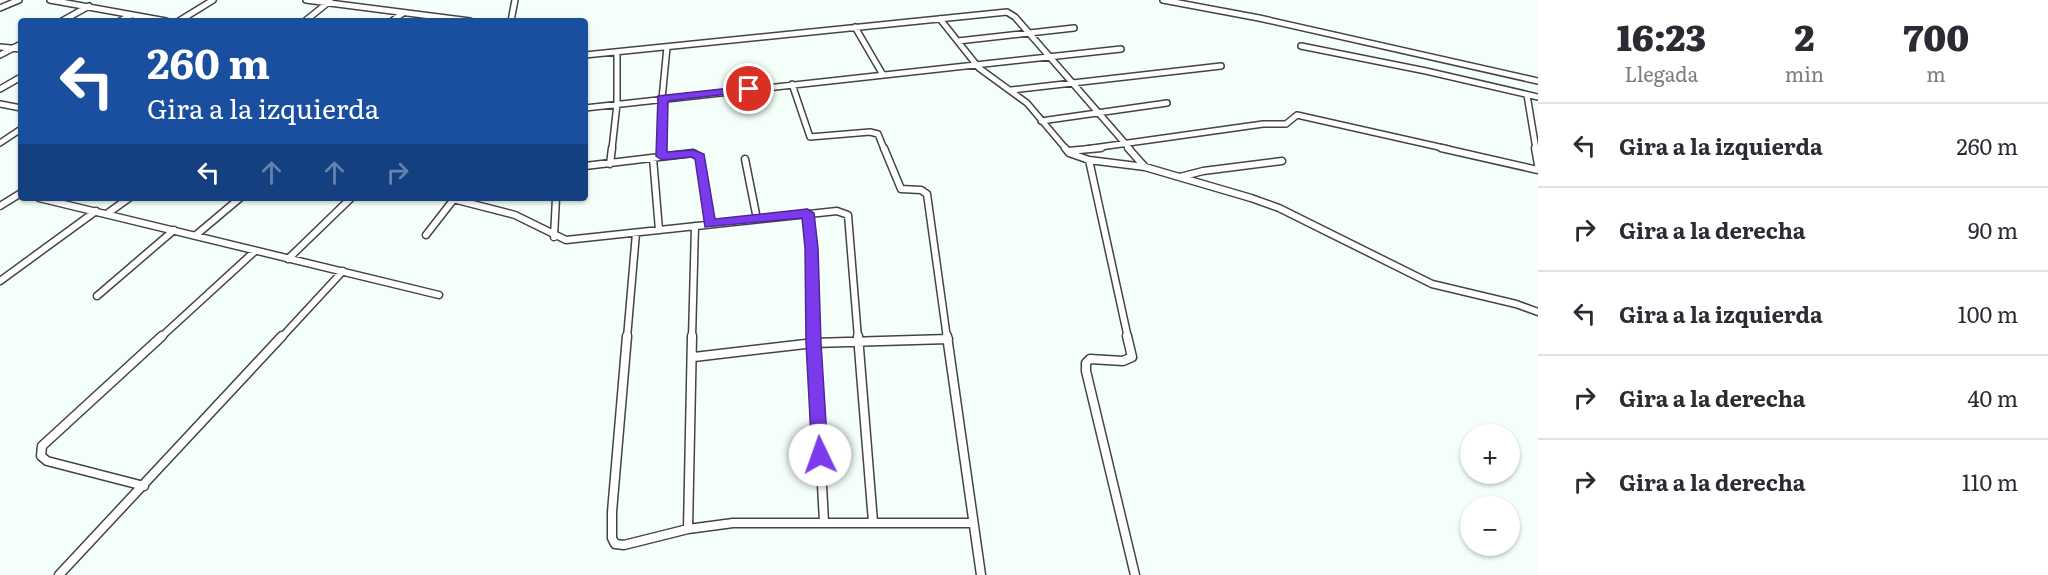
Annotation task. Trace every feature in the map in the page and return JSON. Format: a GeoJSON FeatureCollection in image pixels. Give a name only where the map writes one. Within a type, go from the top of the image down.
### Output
{"type":"FeatureCollection","features":[{"type":"Feature","properties":{"kind":"street"},"geometry":{"type":"LineString","coordinates":[[0,8],[20,0]]}},
{"type":"Feature","properties":{"kind":"street"},"geometry":{"type":"LineString","coordinates":[[50,0],[148,18]]}},
{"type":"Feature","properties":{"kind":"street"},"geometry":{"type":"LineString","coordinates":[[184,18],[213,0]]}},
{"type":"Feature","properties":{"kind":"street"},"geometry":{"type":"LineString","coordinates":[[306,0],[445,18]]}},
{"type":"Feature","properties":{"kind":"street"},"geometry":{"type":"LineString","coordinates":[[512,18],[515,0]]}},
{"type":"Feature","properties":{"kind":"street"},"geometry":{"type":"LineString","coordinates":[[1163,0],[1259,18],[1538,81]]}},
{"type":"Feature","properties":{"kind":"street"},"geometry":{"type":"LineString","coordinates":[[309,18],[330,2]]}},
{"type":"Feature","properties":{"kind":"street"},"geometry":{"type":"LineString","coordinates":[[68,18],[90,6]]}},
{"type":"Feature","properties":{"kind":"street"},"geometry":{"type":"LineString","coordinates":[[588,55],[1007,12],[1015,16],[1145,167]]}},
{"type":"Feature","properties":{"kind":"street"},"geometry":{"type":"LineString","coordinates":[[396,18],[403,13]]}},
{"type":"Feature","properties":{"kind":"street"},"geometry":{"type":"LineString","coordinates":[[126,18],[131,15]]}},
{"type":"Feature","properties":{"kind":"street"},"geometry":{"type":"LineString","coordinates":[[940,18],[978,65],[1027,103],[1067,151],[1089,160],[1145,167],[1279,208],[1432,284],[1515,304],[1538,312]]}},
{"type":"Feature","properties":{"kind":"street"},"geometry":{"type":"LineString","coordinates":[[855,27],[883,75]]}},
{"type":"Feature","properties":{"kind":"street"},"geometry":{"type":"LineString","coordinates":[[958,41],[1074,28]]}},
{"type":"Feature","properties":{"kind":"street"},"geometry":{"type":"LineString","coordinates":[[0,55],[18,45]]}},
{"type":"Feature","properties":{"kind":"street"},"geometry":{"type":"LineString","coordinates":[[1301,46],[1426,71],[1538,97]]}},
{"type":"Feature","properties":{"kind":"street"},"geometry":{"type":"LineString","coordinates":[[0,47],[18,49]]}},
{"type":"Feature","properties":{"kind":"street"},"geometry":{"type":"LineString","coordinates":[[662,156],[662,99],[667,47]]}},
{"type":"Feature","properties":{"kind":"street"},"geometry":{"type":"LineString","coordinates":[[588,108],[1121,49]]}},
{"type":"Feature","properties":{"kind":"street"},"geometry":{"type":"LineString","coordinates":[[610,164],[617,104],[617,52]]}},
{"type":"Feature","properties":{"kind":"street"},"geometry":{"type":"LineString","coordinates":[[1011,90],[1221,66]]}},
{"type":"Feature","properties":{"kind":"street"},"geometry":{"type":"LineString","coordinates":[[0,89],[18,79]]}},
{"type":"Feature","properties":{"kind":"street"},"geometry":{"type":"LineString","coordinates":[[792,84],[810,137],[870,132],[878,134],[901,189],[921,190],[927,194],[981,575]]}},
{"type":"Feature","properties":{"kind":"street"},"geometry":{"type":"LineString","coordinates":[[1527,95],[1538,165]]}},
{"type":"Feature","properties":{"kind":"street"},"geometry":{"type":"LineString","coordinates":[[1041,121],[1167,103]]}},
{"type":"Feature","properties":{"kind":"street"},"geometry":{"type":"LineString","coordinates":[[0,104],[18,107]]}},
{"type":"Feature","properties":{"kind":"street"},"geometry":{"type":"LineString","coordinates":[[1067,151],[1250,128],[1269,121],[1286,124],[1297,115],[1538,170]]}},
{"type":"Feature","properties":{"kind":"street"},"geometry":{"type":"LineString","coordinates":[[1,141],[18,131]]}},
{"type":"Feature","properties":{"kind":"street"},"geometry":{"type":"LineString","coordinates":[[588,166],[693,153],[700,157],[710,224]]}},
{"type":"Feature","properties":{"kind":"street"},"geometry":{"type":"LineString","coordinates":[[653,158],[659,230]]}},
{"type":"Feature","properties":{"kind":"street"},"geometry":{"type":"LineString","coordinates":[[746,159],[757,219]]}},
{"type":"Feature","properties":{"kind":"street"},"geometry":{"type":"LineString","coordinates":[[1089,160],[1132,357],[1123,361],[1090,359],[1086,363],[1086,371],[1135,575]]}},
{"type":"Feature","properties":{"kind":"street"},"geometry":{"type":"LineString","coordinates":[[1177,178],[1203,171],[1282,161]]}},
{"type":"Feature","properties":{"kind":"street"},"geometry":{"type":"LineString","coordinates":[[0,206],[18,196]]}},
{"type":"Feature","properties":{"kind":"street"},"geometry":{"type":"LineString","coordinates":[[52,201],[439,295]]}},
{"type":"Feature","properties":{"kind":"street"},"geometry":{"type":"LineString","coordinates":[[108,213],[125,201]]}},
{"type":"Feature","properties":{"kind":"street"},"geometry":{"type":"LineString","coordinates":[[196,235],[236,201]]}},
{"type":"Feature","properties":{"kind":"street"},"geometry":{"type":"LineString","coordinates":[[288,259],[348,201]]}},
{"type":"Feature","properties":{"kind":"street"},"geometry":{"type":"LineString","coordinates":[[426,235],[451,201]]}},
{"type":"Feature","properties":{"kind":"street"},"geometry":{"type":"LineString","coordinates":[[464,201],[527,220],[554,237],[577,240],[807,213],[837,211],[848,215],[873,522]]}},
{"type":"Feature","properties":{"kind":"street"},"geometry":{"type":"LineString","coordinates":[[554,237],[556,201]]}},
{"type":"Feature","properties":{"kind":"street"},"geometry":{"type":"LineString","coordinates":[[0,281],[96,211]]}},
{"type":"Feature","properties":{"kind":"street"},"geometry":{"type":"LineString","coordinates":[[807,213],[812,248],[814,343],[824,522]]}},
{"type":"Feature","properties":{"kind":"street"},"geometry":{"type":"LineString","coordinates":[[688,529],[694,357],[695,226]]}},
{"type":"Feature","properties":{"kind":"street"},"geometry":{"type":"LineString","coordinates":[[97,296],[174,230]]}},
{"type":"Feature","properties":{"kind":"street"},"geometry":{"type":"LineString","coordinates":[[636,233],[612,512],[612,538],[615,544],[624,545],[688,529],[733,524],[973,523]]}},
{"type":"Feature","properties":{"kind":"street"},"geometry":{"type":"LineString","coordinates":[[144,486],[47,461],[42,456],[42,446],[255,251]]}},
{"type":"Feature","properties":{"kind":"street"},"geometry":{"type":"LineString","coordinates":[[59,575],[343,271]]}},
{"type":"Feature","properties":{"kind":"street"},"geometry":{"type":"LineString","coordinates":[[694,357],[814,343],[948,339]]}},
{"type":"Feature","properties":{"kind":"route"},"geometry":{"type":"LineString","coordinates":[[749,89],[662,99],[662,156],[693,153],[700,157],[710,224],[807,213],[812,248],[820,455]]}}]}
